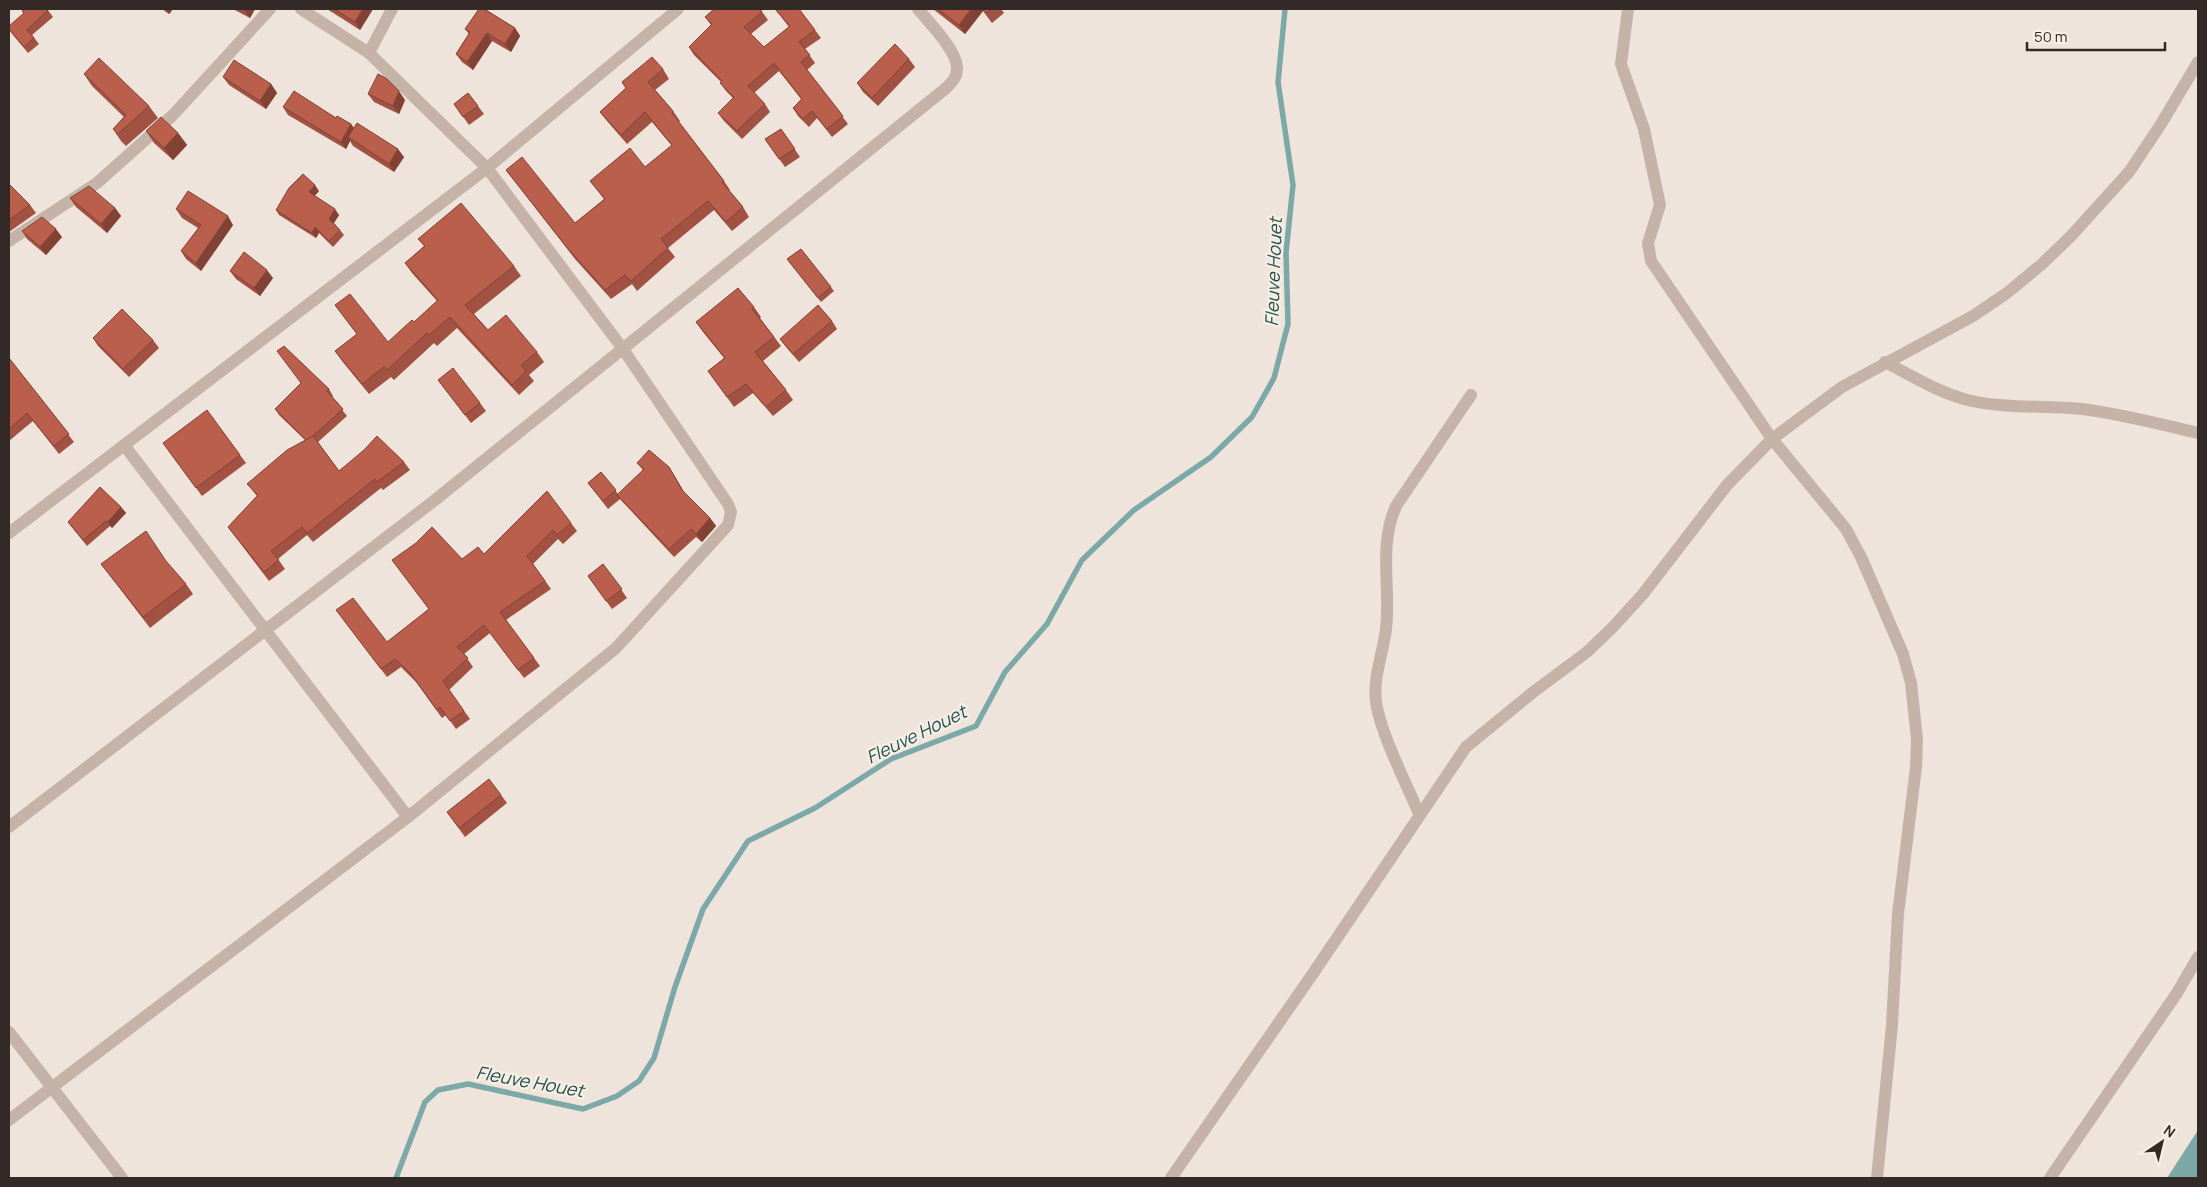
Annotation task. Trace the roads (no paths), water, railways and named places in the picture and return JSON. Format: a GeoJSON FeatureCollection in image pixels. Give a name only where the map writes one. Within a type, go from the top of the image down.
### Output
{"type":"FeatureCollection","features":[{"type":"Feature","properties":{"kind":"street"},"geometry":{"type":"LineString","coordinates":[[9,242],[97,183],[173,114],[270,9]]}},
{"type":"Feature","properties":{"kind":"street"},"geometry":{"type":"LineString","coordinates":[[9,1120],[408,817],[616,648],[728,525],[730,519],[728,504],[623,349],[487,168],[369,54],[301,9]]}},
{"type":"Feature","properties":{"kind":"street"},"geometry":{"type":"LineString","coordinates":[[369,54],[392,9]]}},
{"type":"Feature","properties":{"kind":"street"},"geometry":{"type":"LineString","coordinates":[[9,533],[487,168],[678,9]]}},
{"type":"Feature","properties":{"kind":"street"},"geometry":{"type":"LineString","coordinates":[[9,827],[435,500],[954,80],[957,68],[955,56],[918,9]]}},
{"type":"Feature","properties":{"kind":"street"},"geometry":{"type":"LineString","coordinates":[[1628,9],[1621,64],[1644,129],[1660,205],[1648,243],[1651,261],[1772,439],[1846,529],[1861,557],[1902,654],[1911,683],[1918,739],[1898,914],[1892,1025],[1877,1178]]}},
{"type":"Feature","properties":{"kind":"street"},"geometry":{"type":"LineString","coordinates":[[1171,1178],[1314,972],[1466,747],[1532,693],[1587,652],[1613,627],[1643,594],[1727,485],[1772,439],[1842,387],[1884,362],[1945,332],[1980,312],[2007,293],[2066,242],[2129,172],[2161,124],[2198,62]]}},
{"type":"Feature","properties":{"kind":"street"},"geometry":{"type":"LineString","coordinates":[[1884,362],[1937,388],[1970,401],[2013,407],[2080,409],[2104,412],[2198,433]]}},
{"type":"Feature","properties":{"kind":"street"},"geometry":{"type":"LineString","coordinates":[[1419,814],[1382,725],[1377,707],[1375,690],[1386,630],[1385,542],[1396,506],[1471,395]]}},
{"type":"Feature","properties":{"kind":"street"},"geometry":{"type":"LineString","coordinates":[[124,445],[408,817]]}},
{"type":"Feature","properties":{"kind":"street"},"geometry":{"type":"LineString","coordinates":[[2050,1178],[2177,993],[2198,957]]}},
{"type":"Feature","properties":{"kind":"street"},"geometry":{"type":"LineString","coordinates":[[9,1032],[122,1178]]}},
{"type":"Feature","properties":{"kind":"water"},"geometry":{"type":"Polygon","coordinates":[[[2198,1130],[2198,1178],[2167,1178],[2198,1130]]]}},
{"type":"Feature","properties":{"kind":"waterway","name":"Fleuve Houet"},"geometry":{"type":"LineString","coordinates":[[396,1178],[425,1102],[438,1090],[468,1084],[583,1109],[617,1096],[639,1081],[654,1058],[675,987],[703,909],[748,841],[815,808],[891,759],[976,726],[1005,672],[1047,624],[1082,560],[1134,510],[1211,457],[1252,417],[1274,378],[1288,324],[1286,253],[1293,185],[1278,82],[1285,9]]}}]}
